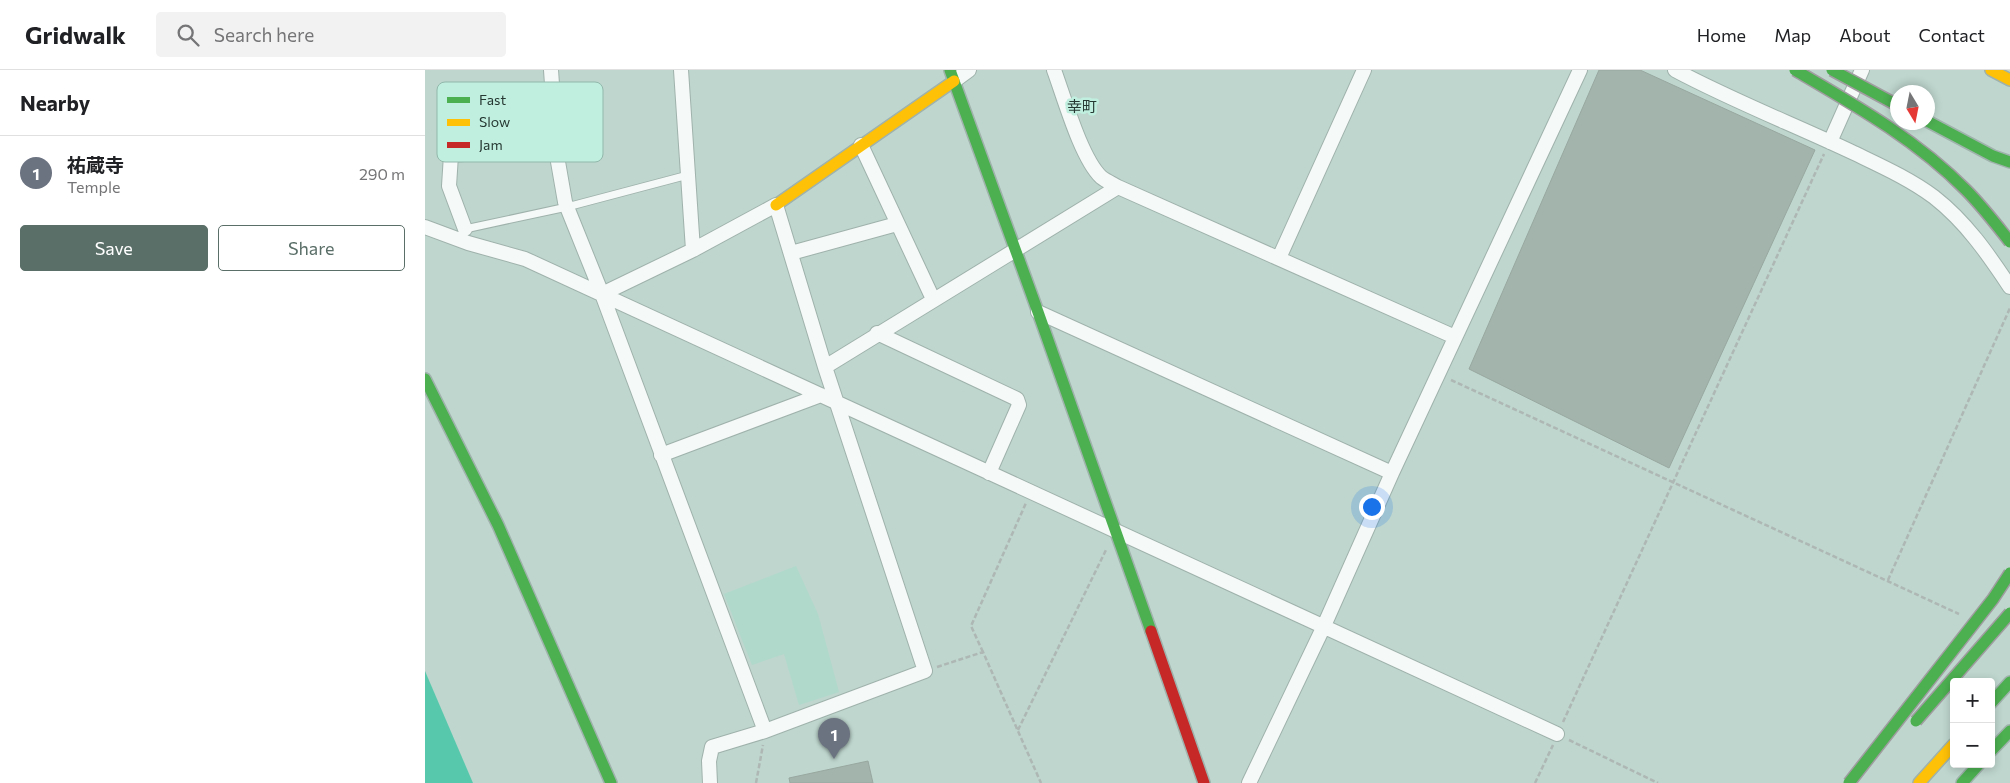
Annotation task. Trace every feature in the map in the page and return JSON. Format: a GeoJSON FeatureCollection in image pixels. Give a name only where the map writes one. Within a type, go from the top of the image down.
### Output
{"type":"FeatureCollection","features":[{"type":"Feature","properties":{"kind":"main road"},"geometry":{"type":"LineString","coordinates":[[1795,70],[1854,104],[1933,159],[1966,189],[1999,226],[2010,242]]}},
{"type":"Feature","properties":{"kind":"main road"},"geometry":{"type":"LineString","coordinates":[[1832,70],[1890,101]]}},
{"type":"Feature","properties":{"kind":"main road"},"geometry":{"type":"LineString","coordinates":[[1991,70],[2010,80]]}},
{"type":"Feature","properties":{"kind":"main road"},"geometry":{"type":"LineString","coordinates":[[776,205],[861,145],[952,75],[1038,312],[1204,783]]}},
{"type":"Feature","properties":{"kind":"main road"},"geometry":{"type":"LineString","coordinates":[[1935,125],[1993,156],[2010,162]]}},
{"type":"Feature","properties":{"kind":"main road"},"geometry":{"type":"LineString","coordinates":[[425,379],[456,436],[507,545],[574,704],[611,783]]}},
{"type":"Feature","properties":{"kind":"main road"},"geometry":{"type":"LineString","coordinates":[[1848,783],[1993,599],[2010,573]]}},
{"type":"Feature","properties":{"kind":"main road"},"geometry":{"type":"LineString","coordinates":[[1907,731],[2010,613]]}},
{"type":"Feature","properties":{"kind":"main road"},"geometry":{"type":"LineString","coordinates":[[1995,699],[2010,682]]}},
{"type":"Feature","properties":{"kind":"main road"},"geometry":{"type":"LineString","coordinates":[[1995,747],[2010,731]]}},
{"type":"Feature","properties":{"kind":"main road"},"geometry":{"type":"LineString","coordinates":[[1921,780],[1950,748]]}},
{"type":"Feature","properties":{"kind":"main road"},"geometry":{"type":"LineString","coordinates":[[1862,783],[1881,761]]}},
{"type":"Feature","properties":{"kind":"main road"},"geometry":{"type":"LineString","coordinates":[[1962,783],[1975,768]]}},
{"type":"Feature","properties":{"kind":"street"},"geometry":{"type":"LineString","coordinates":[[681,70],[693,250]]}},
{"type":"Feature","properties":{"kind":"street"},"geometry":{"type":"LineString","coordinates":[[952,75],[969,70]]}},
{"type":"Feature","properties":{"kind":"street"},"geometry":{"type":"LineString","coordinates":[[1054,70],[1077,134],[1088,157],[1101,177],[1118,187],[1455,338]]}},
{"type":"Feature","properties":{"kind":"street"},"geometry":{"type":"LineString","coordinates":[[1279,258],[1364,70]]}},
{"type":"Feature","properties":{"kind":"street"},"geometry":{"type":"LineString","coordinates":[[1249,783],[1323,628],[1392,473],[1580,70]]}},
{"type":"Feature","properties":{"kind":"street"},"geometry":{"type":"LineString","coordinates":[[1675,70],[1711,89],[1896,173],[1934,197],[1969,230],[2010,287]]}},
{"type":"Feature","properties":{"kind":"street"},"geometry":{"type":"LineString","coordinates":[[1829,142],[1862,70]]}},
{"type":"Feature","properties":{"kind":"street"},"geometry":{"type":"LineString","coordinates":[[861,145],[933,299]]}},
{"type":"Feature","properties":{"kind":"street"},"geometry":{"type":"LineString","coordinates":[[451,162],[449,186],[465,228]]}},
{"type":"Feature","properties":{"kind":"street"},"geometry":{"type":"LineString","coordinates":[[559,162],[567,206],[602,294],[765,731]]}},
{"type":"Feature","properties":{"kind":"street"},"geometry":{"type":"LineString","coordinates":[[825,367],[1118,187]]}},
{"type":"Feature","properties":{"kind":"street"},"geometry":{"type":"LineString","coordinates":[[602,294],[693,250],[776,205],[825,367],[925,671],[765,731],[712,747],[709,761],[710,783]]}},
{"type":"Feature","properties":{"kind":"street"},"geometry":{"type":"LineString","coordinates":[[791,253],[897,224]]}},
{"type":"Feature","properties":{"kind":"street"},"geometry":{"type":"LineString","coordinates":[[425,227],[468,243],[525,259],[1115,530],[1323,628],[1557,734]]}},
{"type":"Feature","properties":{"kind":"street"},"geometry":{"type":"LineString","coordinates":[[1038,312],[1392,473]]}},
{"type":"Feature","properties":{"kind":"street"},"geometry":{"type":"LineString","coordinates":[[877,334],[1017,399],[1019,405],[989,473]]}},
{"type":"Feature","properties":{"kind":"street"},"geometry":{"type":"LineString","coordinates":[[661,455],[821,395]]}},
{"type":"Feature","properties":{"kind":"street"},"geometry":{"type":"LineString","coordinates":[[1848,783],[1981,624],[2010,578]]}},
{"type":"Feature","properties":{"kind":"street"},"geometry":{"type":"LineString","coordinates":[[1981,624],[2010,636]]}},
{"type":"Feature","properties":{"kind":"lane"},"geometry":{"type":"LineString","coordinates":[[468,243],[465,228],[567,206],[688,175]]}},
{"type":"Feature","properties":{"kind":"path"},"geometry":{"type":"LineString","coordinates":[[1535,783],[1829,142]]}},
{"type":"Feature","properties":{"kind":"path"},"geometry":{"type":"LineString","coordinates":[[1888,580],[2010,308]]}},
{"type":"Feature","properties":{"kind":"path"},"geometry":{"type":"LineString","coordinates":[[1438,375],[1981,624]]}},
{"type":"Feature","properties":{"kind":"path"},"geometry":{"type":"LineString","coordinates":[[1030,492],[971,626],[1041,783]]}},
{"type":"Feature","properties":{"kind":"path"},"geometry":{"type":"LineString","coordinates":[[1017,730],[1115,530]]}},
{"type":"Feature","properties":{"kind":"path"},"geometry":{"type":"LineString","coordinates":[[925,671],[983,652]]}},
{"type":"Feature","properties":{"kind":"path"},"geometry":{"type":"LineString","coordinates":[[757,783],[765,731]]}},
{"type":"Feature","properties":{"kind":"path"},"geometry":{"type":"LineString","coordinates":[[1557,734],[1658,783]]}},
{"type":"Feature","properties":{"kind":"shaded area"},"geometry":{"type":"Polygon","coordinates":[[[796,566],[818,614],[839,692],[799,705],[784,654],[752,665],[724,594],[796,566]]]}},
{"type":"Feature","properties":{"kind":"shaded area"},"geometry":{"type":"Polygon","coordinates":[[[425,671],[473,783],[425,783],[425,671]]]}},
{"type":"Feature","properties":{"kind":"building"},"geometry":{"type":"Polygon","coordinates":[[[1599,70],[1640,70],[1815,150],[1669,468],[1469,369],[1599,70]]]}},
{"type":"Feature","properties":{"kind":"building"},"geometry":{"type":"Polygon","coordinates":[[[868,761],[873,783],[790,783],[789,778],[868,761]]]}},
{"type":"Feature","properties":{"kind":"traffic: fast"},"geometry":{"type":"LineString","coordinates":[[950,70],[1151,631]]}},
{"type":"Feature","properties":{"kind":"traffic: fast"},"geometry":{"type":"LineString","coordinates":[[1795,70],[1885,124],[1927,155],[1972,196],[2010,242]]}},
{"type":"Feature","properties":{"kind":"traffic: fast"},"geometry":{"type":"LineString","coordinates":[[1832,70],[1890,101]]}},
{"type":"Feature","properties":{"kind":"traffic: fast"},"geometry":{"type":"LineString","coordinates":[[1935,125],[1993,156],[2010,162]]}},
{"type":"Feature","properties":{"kind":"traffic: fast"},"geometry":{"type":"LineString","coordinates":[[425,379],[498,525],[611,783]]}},
{"type":"Feature","properties":{"kind":"traffic: fast"},"geometry":{"type":"LineString","coordinates":[[1849,783],[1993,599],[2010,573]]}},
{"type":"Feature","properties":{"kind":"traffic: fast"},"geometry":{"type":"LineString","coordinates":[[1916,721],[2010,613]]}},
{"type":"Feature","properties":{"kind":"traffic: fast"},"geometry":{"type":"LineString","coordinates":[[1995,699],[2010,682]]}},
{"type":"Feature","properties":{"kind":"traffic: fast"},"geometry":{"type":"LineString","coordinates":[[1995,747],[2010,731]]}},
{"type":"Feature","properties":{"kind":"traffic: fast"},"geometry":{"type":"LineString","coordinates":[[1962,783],[1975,768]]}},
{"type":"Feature","properties":{"kind":"traffic: slow"},"geometry":{"type":"LineString","coordinates":[[1991,70],[2010,80]]}},
{"type":"Feature","properties":{"kind":"traffic: slow"},"geometry":{"type":"LineString","coordinates":[[776,205],[954,81]]}},
{"type":"Feature","properties":{"kind":"traffic: slow"},"geometry":{"type":"LineString","coordinates":[[1919,783],[1950,748]]}},
{"type":"Feature","properties":{"kind":"traffic: jam"},"geometry":{"type":"LineString","coordinates":[[1151,631],[1204,783]]}},
{"type":"Feature","properties":{"kind":"place","name":"祐蔵寺"},"geometry":{"type":"Point","coordinates":[834,759]}},
{"type":"Feature","properties":{"kind":"district","name":"幸町"},"geometry":{"type":"Point","coordinates":[1082,107]}}]}
